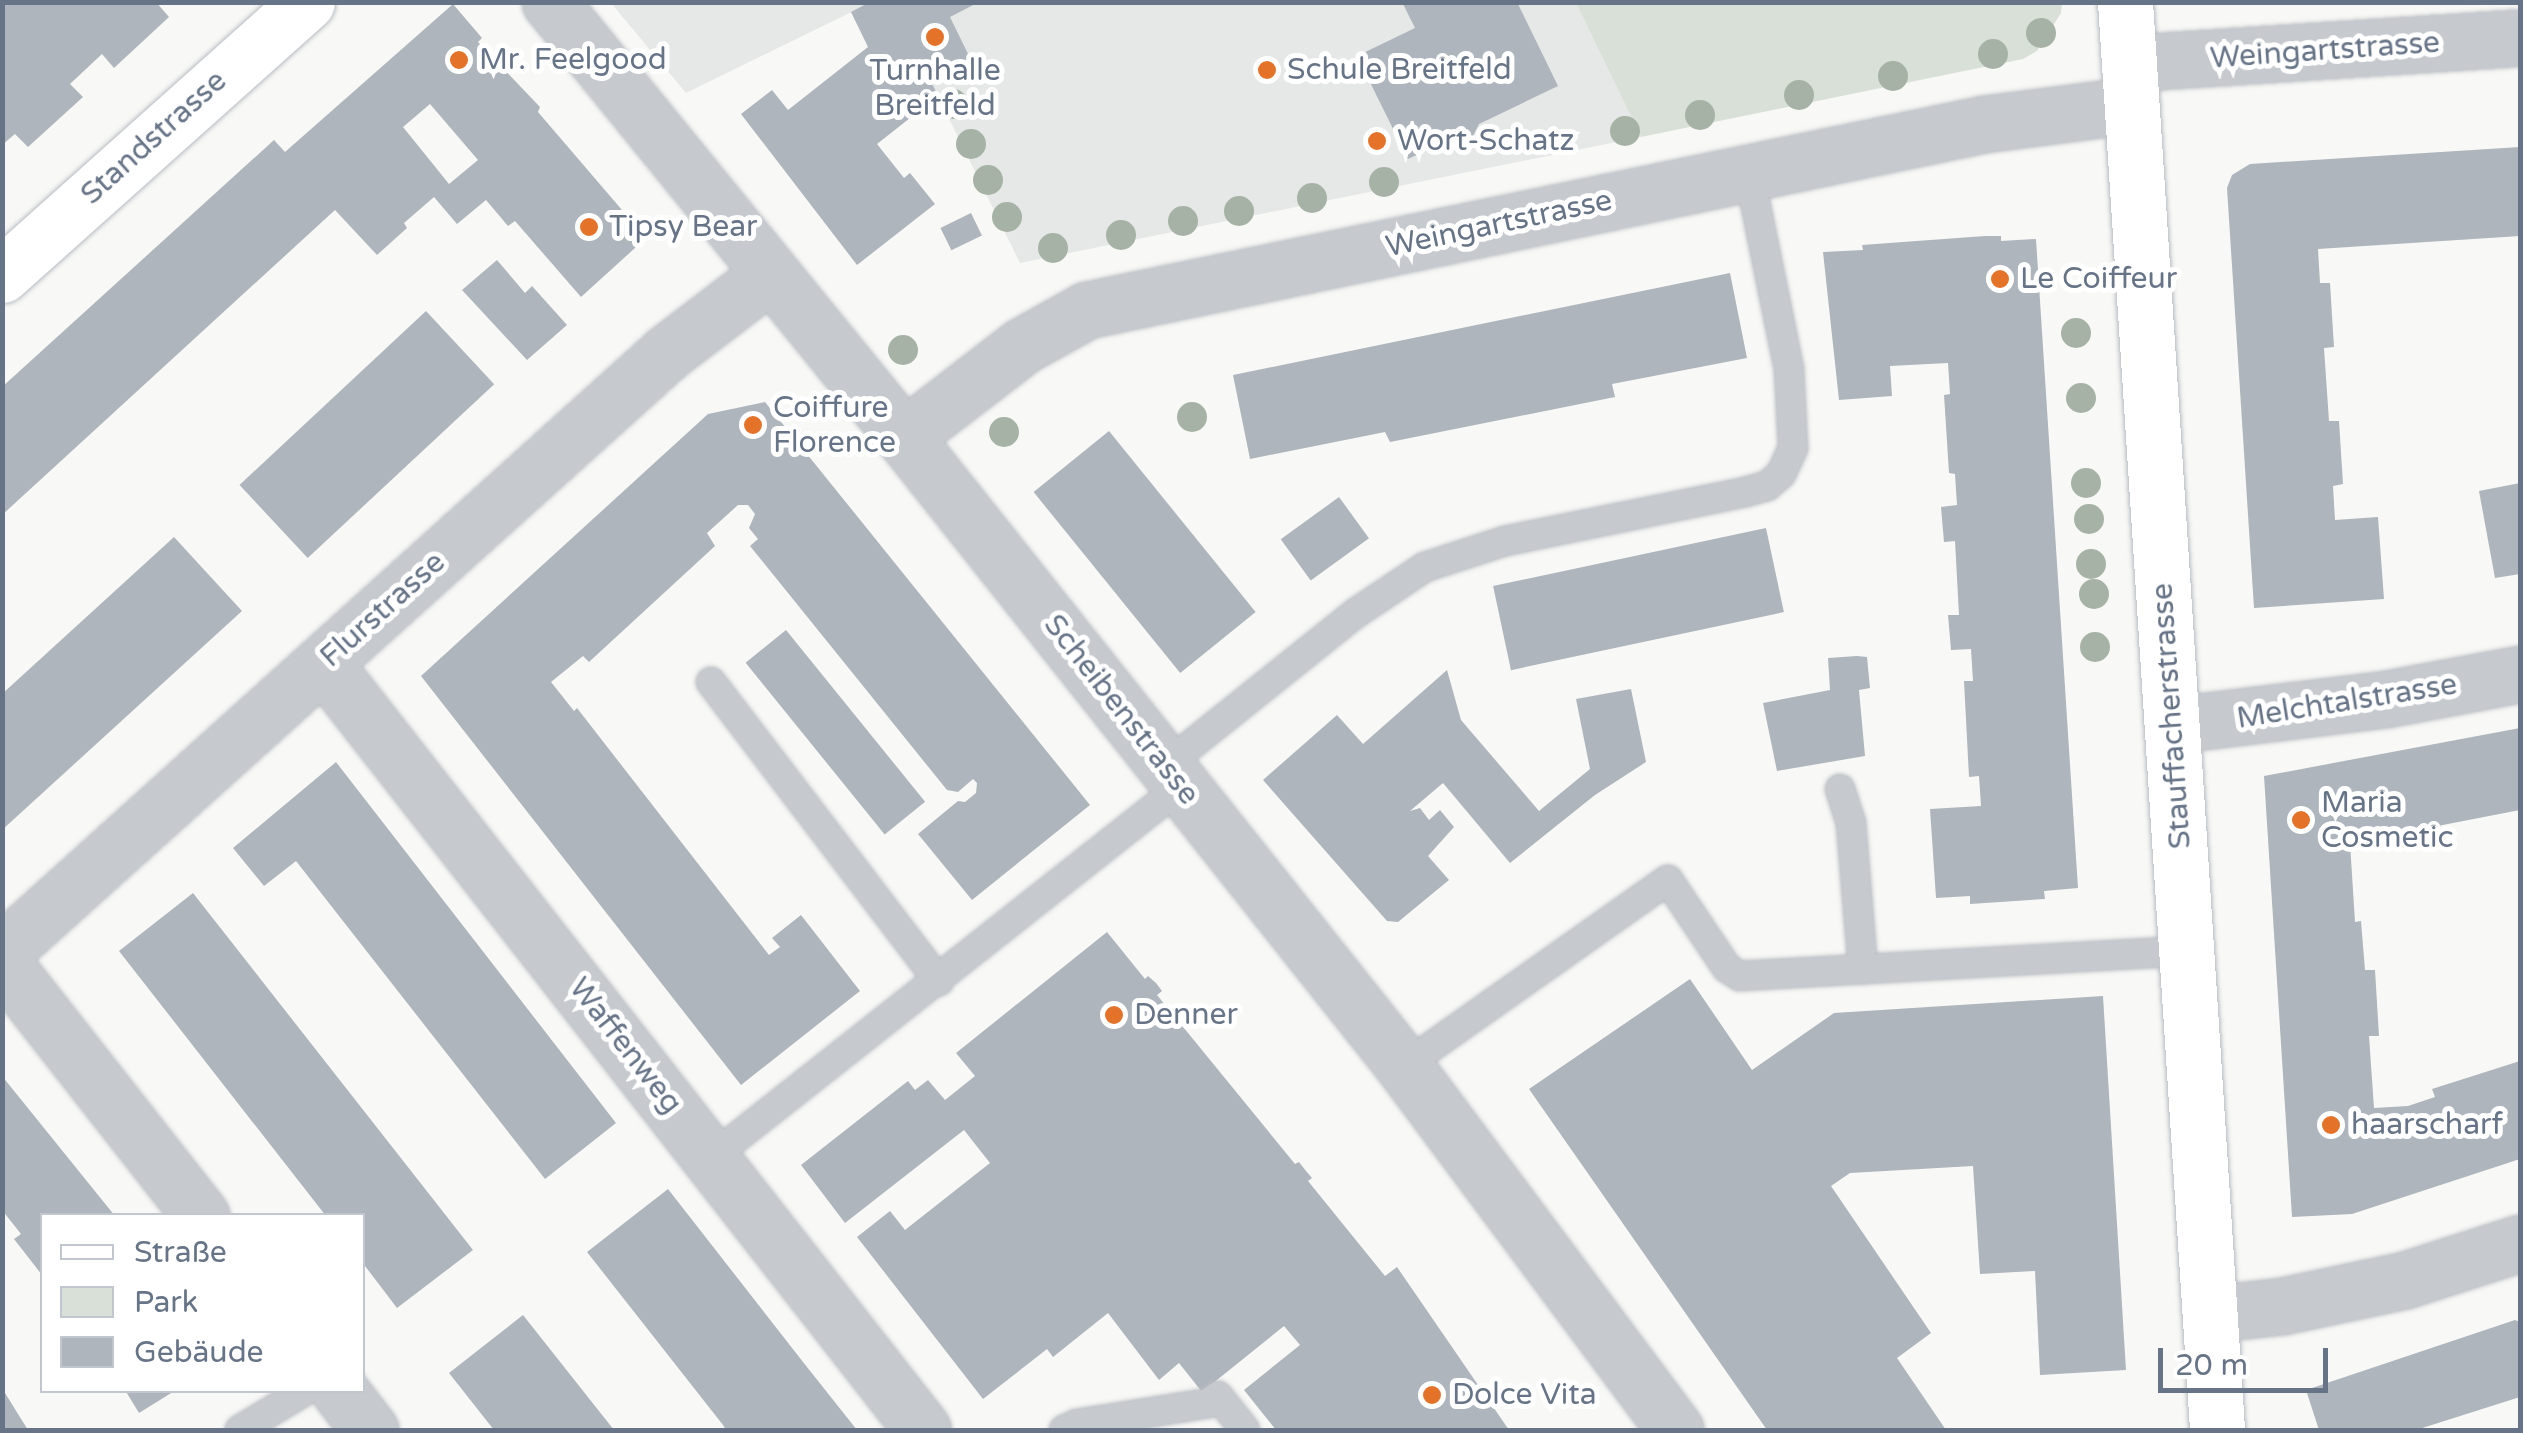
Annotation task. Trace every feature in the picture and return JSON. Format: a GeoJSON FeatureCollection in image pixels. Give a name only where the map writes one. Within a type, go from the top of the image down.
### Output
{"type":"FeatureCollection","features":[{"type":"Feature","properties":{"kind":"street","name":"Standstrasse"},"geometry":{"type":"LineString","coordinates":[[8,259],[307,2]]}},
{"type":"Feature","properties":{"kind":"street","name":"Scheibenstrasse"},"geometry":{"type":"LineString","coordinates":[[550,2],[904,437],[1404,1066],[1675,1430]]}},
{"type":"Feature","properties":{"kind":"street","name":"Stauffacherstrasse"},"geometry":{"type":"LineString","coordinates":[[2125,2],[2218,1430]]}},
{"type":"Feature","properties":{"kind":"street","name":"Weingartstrasse"},"geometry":{"type":"LineString","coordinates":[[904,437],[1022,346],[1088,310],[2011,119],[2130,84],[2520,38]]}},
{"type":"Feature","properties":{"kind":"street","name":"Flurstrasse"},"geometry":{"type":"LineString","coordinates":[[2,952],[668,352],[770,274]]}},
{"type":"Feature","properties":{"kind":"street","name":"Waffenweg"},"geometry":{"type":"LineString","coordinates":[[324,664],[923,1430]]}},
{"type":"Feature","properties":{"kind":"street","name":"Melchtalstrasse"},"geometry":{"type":"LineString","coordinates":[[2172,726],[2351,704],[2520,674]]}},
{"type":"Feature","properties":{"kind":"street"},"geometry":{"type":"LineString","coordinates":[[2,962],[199,1213]]}},
{"type":"Feature","properties":{"kind":"street"},"geometry":{"type":"LineString","coordinates":[[2210,1314],[2282,1306],[2404,1280],[2520,1243]]}},
{"type":"Feature","properties":{"kind":"street"},"geometry":{"type":"LineString","coordinates":[[340,1393],[370,1430]]}},
{"type":"Feature","properties":{"kind":"lane"},"geometry":{"type":"LineString","coordinates":[[712,1158],[940,981],[1356,613],[1426,567],[1505,541],[1744,492],[1766,486],[1781,474],[1793,448],[1790,376],[1749,172]]}},
{"type":"Feature","properties":{"kind":"lane"},"geometry":{"type":"LineString","coordinates":[[711,682],[940,981]]}},
{"type":"Feature","properties":{"kind":"lane"},"geometry":{"type":"LineString","coordinates":[[1840,789],[1851,822],[1863,970]]}},
{"type":"Feature","properties":{"kind":"lane"},"geometry":{"type":"LineString","coordinates":[[1404,1066],[1668,880],[1732,972],[1750,977],[2186,950]]}},
{"type":"Feature","properties":{"kind":"lane"},"geometry":{"type":"LineString","coordinates":[[240,1430],[301,1393]]}},
{"type":"Feature","properties":{"kind":"lane"},"geometry":{"type":"LineString","coordinates":[[1064,1430],[1076,1424],[1209,1403],[1218,1396],[1244,1430]]}},
{"type":"Feature","properties":{"kind":"shaded area"},"geometry":{"type":"Polygon","coordinates":[[[611,3],[870,3],[686,93],[611,3]]]}},
{"type":"Feature","properties":{"kind":"shaded area","name":"Schule Breitfeld"},"geometry":{"type":"Polygon","coordinates":[[[892,3],[1576,3],[1641,137],[1020,263],[892,3]]]}},
{"type":"Feature","properties":{"kind":"green space"},"geometry":{"type":"Polygon","coordinates":[[[2062,2],[2061,13],[2037,51],[2023,59],[1641,137],[1576,3],[2062,2]]]}},
{"type":"Feature","properties":{"kind":"building"},"geometry":{"type":"Polygon","coordinates":[[[8,2],[156,2],[169,17],[114,68],[102,54],[70,84],[83,97],[28,147],[15,134],[2,145],[2,7],[8,2]]]}},
{"type":"Feature","properties":{"kind":"building"},"geometry":{"type":"Polygon","coordinates":[[[870,2],[979,2],[950,17],[970,58],[929,77],[938,96],[877,144],[904,178],[910,173],[935,204],[857,265],[741,114],[772,90],[788,110],[868,47],[851,12],[870,2]]]}},
{"type":"Feature","properties":{"kind":"building"},"geometry":{"type":"Polygon","coordinates":[[[1402,2],[1517,2],[1558,86],[1479,124],[1473,136],[1460,142],[1446,141],[1408,159],[1357,56],[1415,28],[1402,2]]]}},
{"type":"Feature","properties":{"kind":"building"},"geometry":{"type":"Polygon","coordinates":[[[453,4],[482,38],[478,42],[540,107],[538,112],[646,238],[581,297],[515,221],[508,226],[486,200],[457,224],[434,197],[404,223],[407,228],[377,255],[335,210],[2,515],[2,387],[274,140],[285,152],[453,4]],[[430,104],[403,127],[449,184],[478,160],[430,104]]]}},
{"type":"Feature","properties":{"kind":"building"},"geometry":{"type":"Polygon","coordinates":[[[2520,147],[2520,236],[2318,249],[2320,283],[2330,283],[2334,347],[2324,348],[2329,421],[2339,421],[2343,484],[2333,486],[2335,520],[2378,517],[2384,599],[2254,608],[2227,188],[2232,175],[2250,164],[2520,147]]]}},
{"type":"Feature","properties":{"kind":"building"},"geometry":{"type":"Polygon","coordinates":[[[971,213],[982,235],[951,250],[940,228],[971,213]]]}},
{"type":"Feature","properties":{"kind":"building"},"geometry":{"type":"Polygon","coordinates":[[[2001,236],[2001,241],[2036,239],[2078,888],[2044,891],[2045,899],[1970,904],[1970,896],[1936,898],[1930,809],[1981,806],[1979,776],[1969,777],[1964,681],[1973,681],[1971,649],[1951,650],[1948,615],[1959,615],[1955,541],[1944,542],[1941,507],[1957,505],[1955,474],[1949,473],[1944,395],[1950,394],[1948,363],[1890,366],[1892,396],[1839,400],[1823,252],[1863,250],[1862,245],[2001,236]]]}},
{"type":"Feature","properties":{"kind":"building"},"geometry":{"type":"Polygon","coordinates":[[[497,260],[525,293],[532,286],[567,325],[527,360],[462,290],[497,260]]]}},
{"type":"Feature","properties":{"kind":"building"},"geometry":{"type":"Polygon","coordinates":[[[1730,273],[1747,358],[1612,384],[1615,397],[1390,442],[1385,432],[1250,459],[1233,375],[1730,273]]]}},
{"type":"Feature","properties":{"kind":"building"},"geometry":{"type":"Polygon","coordinates":[[[426,311],[494,384],[308,558],[240,485],[426,311]]]}},
{"type":"Feature","properties":{"kind":"building"},"geometry":{"type":"Polygon","coordinates":[[[765,402],[1090,805],[972,900],[918,834],[958,801],[965,802],[976,793],[977,783],[973,779],[958,792],[947,790],[750,546],[758,539],[749,528],[755,514],[748,505],[738,505],[707,533],[715,546],[589,662],[583,656],[551,682],[574,711],[577,708],[769,955],[780,947],[772,938],[801,915],[860,991],[741,1085],[421,676],[708,414],[765,402]]]}},
{"type":"Feature","properties":{"kind":"building"},"geometry":{"type":"Polygon","coordinates":[[[1109,431],[1256,612],[1180,673],[1034,492],[1109,431]]]}},
{"type":"Feature","properties":{"kind":"building"},"geometry":{"type":"Polygon","coordinates":[[[2520,483],[2520,574],[2495,578],[2479,491],[2520,483]]]}},
{"type":"Feature","properties":{"kind":"building"},"geometry":{"type":"Polygon","coordinates":[[[1339,497],[1369,538],[1311,581],[1281,539],[1339,497]]]}},
{"type":"Feature","properties":{"kind":"building"},"geometry":{"type":"Polygon","coordinates":[[[1766,528],[1784,612],[1511,670],[1493,586],[1766,528]]]}},
{"type":"Feature","properties":{"kind":"building"},"geometry":{"type":"Polygon","coordinates":[[[174,537],[242,611],[2,830],[2,694],[174,537]]]}},
{"type":"Feature","properties":{"kind":"building"},"geometry":{"type":"Polygon","coordinates":[[[786,630],[925,802],[885,834],[746,663],[786,630]]]}},
{"type":"Feature","properties":{"kind":"building"},"geometry":{"type":"Polygon","coordinates":[[[1867,657],[1870,688],[1859,690],[1865,756],[1777,771],[1763,703],[1830,690],[1828,658],[1867,657]]]}},
{"type":"Feature","properties":{"kind":"building"},"geometry":{"type":"Polygon","coordinates":[[[1447,670],[1461,720],[1539,811],[1590,769],[1576,699],[1631,689],[1646,762],[1595,795],[1510,863],[1443,783],[1410,811],[1420,808],[1429,820],[1440,810],[1454,827],[1428,856],[1449,880],[1398,922],[1387,921],[1263,780],[1337,715],[1363,744],[1447,670]]]}},
{"type":"Feature","properties":{"kind":"building"},"geometry":{"type":"Polygon","coordinates":[[[2520,728],[2520,810],[2350,843],[2355,922],[2361,921],[2365,970],[2375,970],[2379,1036],[2369,1036],[2374,1108],[2408,1106],[2435,1097],[2432,1089],[2520,1061],[2520,1159],[2352,1214],[2292,1217],[2264,776],[2520,728]]]}},
{"type":"Feature","properties":{"kind":"building"},"geometry":{"type":"Polygon","coordinates":[[[336,762],[616,1123],[545,1179],[296,861],[264,886],[233,848],[336,762]]]}},
{"type":"Feature","properties":{"kind":"building"},"geometry":{"type":"Polygon","coordinates":[[[193,893],[473,1250],[397,1308],[365,1266],[365,1213],[324,1213],[119,951],[193,893]]]}},
{"type":"Feature","properties":{"kind":"building"},"geometry":{"type":"Polygon","coordinates":[[[1107,932],[1145,979],[1148,976],[1156,983],[1162,991],[1157,995],[1295,1164],[1299,1162],[1312,1178],[1308,1181],[1385,1276],[1397,1267],[1509,1430],[1276,1430],[1244,1390],[1300,1345],[1284,1326],[1202,1392],[1179,1363],[1159,1380],[1108,1313],[1053,1357],[1047,1349],[983,1399],[857,1237],[890,1211],[905,1230],[990,1163],[964,1130],[845,1223],[801,1165],[908,1081],[915,1090],[928,1080],[945,1100],[975,1076],[956,1053],[1107,932]]]}},
{"type":"Feature","properties":{"kind":"building"},"geometry":{"type":"Polygon","coordinates":[[[1690,979],[1752,1070],[1834,1013],[2103,996],[2126,1370],[2040,1375],[2035,1271],[1980,1274],[1973,1166],[1850,1173],[1831,1186],[1931,1333],[1897,1358],[1946,1430],[1767,1430],[1529,1089],[1690,979]]]}},
{"type":"Feature","properties":{"kind":"building"},"geometry":{"type":"Polygon","coordinates":[[[2,1076],[113,1213],[40,1213],[40,1272],[14,1239],[21,1234],[2,1210],[2,1076]]]}},
{"type":"Feature","properties":{"kind":"building"},"geometry":{"type":"Polygon","coordinates":[[[668,1189],[857,1430],[726,1430],[587,1252],[668,1189]]]}},
{"type":"Feature","properties":{"kind":"building"},"geometry":{"type":"Polygon","coordinates":[[[523,1315],[614,1430],[494,1430],[449,1373],[523,1315]]]}},
{"type":"Feature","properties":{"kind":"building"},"geometry":{"type":"Polygon","coordinates":[[[2515,1320],[2520,1322],[2520,1397],[2416,1430],[2319,1430],[2306,1390],[2515,1320]]]}},
{"type":"Feature","properties":{"kind":"building"},"geometry":{"type":"Polygon","coordinates":[[[2,1388],[18,1414],[28,1430],[2,1430],[2,1388]]]}},
{"type":"Feature","properties":{"kind":"building"},"geometry":{"type":"Polygon","coordinates":[[[127,1393],[171,1393],[139,1413],[127,1393]]]}},
{"type":"Feature","properties":{"kind":"place","name":"Turnhalle Breitfeld"},"geometry":{"type":"Point","coordinates":[935,37]}},
{"type":"Feature","properties":{"kind":"place","name":"Mr. Feelgood"},"geometry":{"type":"Point","coordinates":[459,60]}},
{"type":"Feature","properties":{"kind":"place","name":"Schule Breitfeld"},"geometry":{"type":"Point","coordinates":[1267,70]}},
{"type":"Feature","properties":{"kind":"place","name":"Wort-Schatz"},"geometry":{"type":"Point","coordinates":[1377,141]}},
{"type":"Feature","properties":{"kind":"place","name":"Tipsy Bear"},"geometry":{"type":"Point","coordinates":[589,227]}},
{"type":"Feature","properties":{"kind":"place","name":"Le Coiffeur"},"geometry":{"type":"Point","coordinates":[2000,279]}},
{"type":"Feature","properties":{"kind":"place","name":"Coiffure Florence"},"geometry":{"type":"Point","coordinates":[753,425]}},
{"type":"Feature","properties":{"kind":"place","name":"Maria Cosmetic"},"geometry":{"type":"Point","coordinates":[2301,820]}},
{"type":"Feature","properties":{"kind":"place","name":"Denner"},"geometry":{"type":"Point","coordinates":[1114,1015]}},
{"type":"Feature","properties":{"kind":"place","name":"haarscharf"},"geometry":{"type":"Point","coordinates":[2331,1125]}},
{"type":"Feature","properties":{"kind":"place","name":"Dolce Vita"},"geometry":{"type":"Point","coordinates":[1432,1395]}}]}
